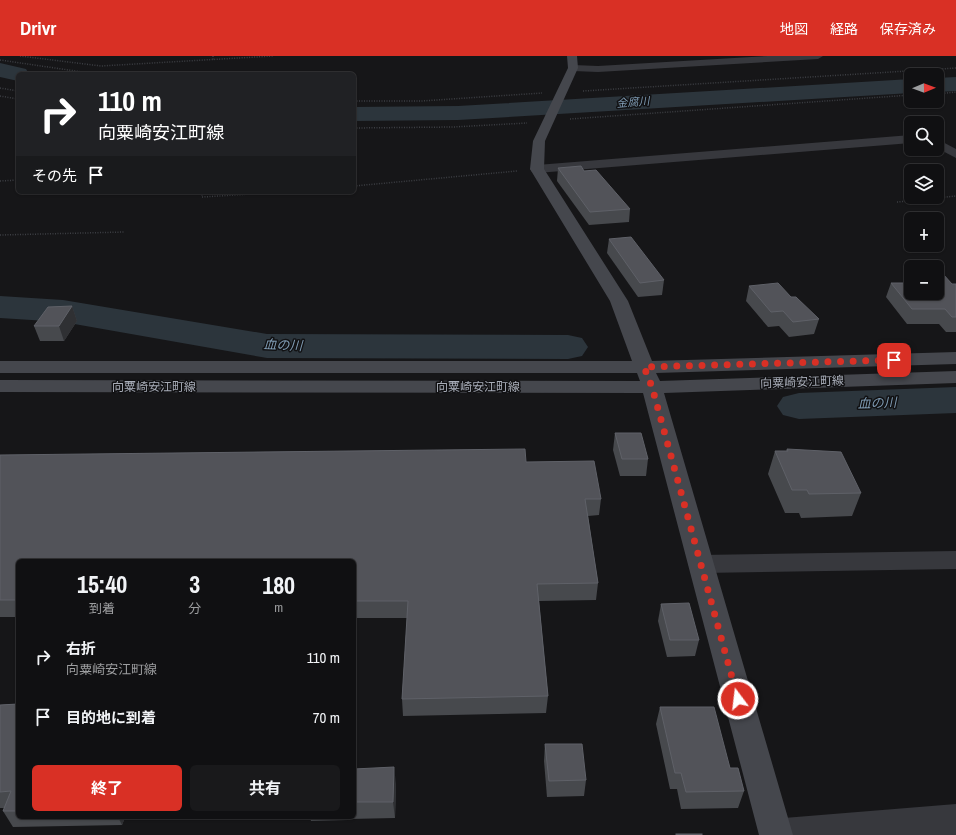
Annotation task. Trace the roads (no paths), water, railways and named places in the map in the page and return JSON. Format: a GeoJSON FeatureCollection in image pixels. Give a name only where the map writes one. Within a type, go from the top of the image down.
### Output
{"type":"FeatureCollection","features":[{"type":"Feature","properties":{"kind":"main road"},"geometry":{"type":"LineString","coordinates":[[572,56],[572,68],[539,141],[536,161],[537,169],[619,301],[648,377],[776,835]]}},
{"type":"Feature","properties":{"kind":"main road","name":"向粟崎安江町線"},"geometry":{"type":"LineString","coordinates":[[0,367],[648,377],[956,358]]}},
{"type":"Feature","properties":{"kind":"main road","name":"向粟崎安江町線"},"geometry":{"type":"LineString","coordinates":[[0,386],[648,377],[956,376]]}},
{"type":"Feature","properties":{"kind":"street"},"geometry":{"type":"LineString","coordinates":[[572,68],[598,69],[818,56]]}},
{"type":"Feature","properties":{"kind":"street"},"geometry":{"type":"LineString","coordinates":[[944,136],[950,136]]}},
{"type":"Feature","properties":{"kind":"street"},"geometry":{"type":"LineString","coordinates":[[537,169],[904,140]]}},
{"type":"Feature","properties":{"kind":"street"},"geometry":{"type":"LineString","coordinates":[[944,147],[956,154]]}},
{"type":"Feature","properties":{"kind":"street"},"geometry":{"type":"LineString","coordinates":[[701,564],[956,560]]}},
{"type":"Feature","properties":{"kind":"street"},"geometry":{"type":"LineString","coordinates":[[784,835],[956,820]]}},
{"type":"Feature","properties":{"kind":"waterway","name":"金腐川"},"geometry":{"type":"LineString","coordinates":[[0,70],[16,74]]}},
{"type":"Feature","properties":{"kind":"waterway","name":"金腐川"},"geometry":{"type":"LineString","coordinates":[[944,85],[956,84]]}},
{"type":"Feature","properties":{"kind":"waterway","name":"金腐川"},"geometry":{"type":"LineString","coordinates":[[356,114],[458,113],[520,108],[904,86]]}},
{"type":"Feature","properties":{"kind":"waterway","name":"血の川"},"geometry":{"type":"LineString","coordinates":[[0,307],[63,311],[267,346],[568,347]]}},
{"type":"Feature","properties":{"kind":"waterway","name":"血の川"},"geometry":{"type":"LineString","coordinates":[[799,406],[956,400]]}}]}
